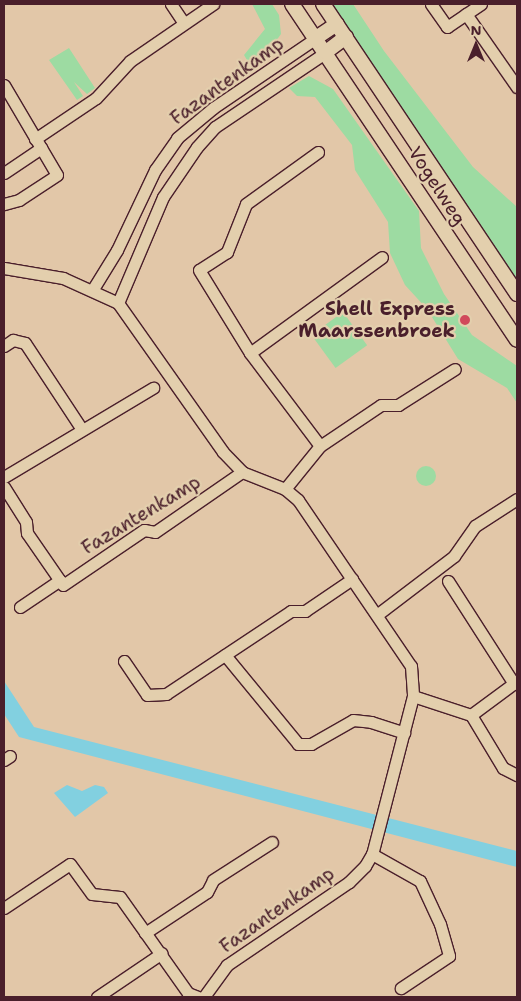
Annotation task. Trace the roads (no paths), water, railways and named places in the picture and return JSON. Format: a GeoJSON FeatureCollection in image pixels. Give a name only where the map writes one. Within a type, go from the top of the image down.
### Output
{"type":"FeatureCollection","features":[{"type":"Feature","properties":{"kind":"street"},"geometry":{"type":"LineString","coordinates":[[172,4],[184,22]]}},
{"type":"Feature","properties":{"kind":"street"},"geometry":{"type":"LineString","coordinates":[[4,173],[38,143],[96,98],[130,61],[184,22],[213,4]]}},
{"type":"Feature","properties":{"kind":"street","name":"Vogelweg"},"geometry":{"type":"LineString","coordinates":[[292,4],[326,52],[517,340]]}},
{"type":"Feature","properties":{"kind":"street","name":"Vogelweg"},"geometry":{"type":"LineString","coordinates":[[323,4],[517,294]]}},
{"type":"Feature","properties":{"kind":"street"},"geometry":{"type":"LineString","coordinates":[[431,4],[446,27],[482,4]]}},
{"type":"Feature","properties":{"kind":"street"},"geometry":{"type":"LineString","coordinates":[[466,14],[517,87]]}},
{"type":"Feature","properties":{"kind":"street"},"geometry":{"type":"LineString","coordinates":[[316,38],[337,24]]}},
{"type":"Feature","properties":{"kind":"street"},"geometry":{"type":"LineString","coordinates":[[326,52],[346,37]]}},
{"type":"Feature","properties":{"kind":"street","name":"Fazantenkamp"},"geometry":{"type":"LineString","coordinates":[[93,289],[117,250],[154,170],[177,138],[213,108],[316,38]]}},
{"type":"Feature","properties":{"kind":"street","name":"Fazantenkamp"},"geometry":{"type":"LineString","coordinates":[[118,303],[164,197],[196,147],[216,127],[326,52]]}},
{"type":"Feature","properties":{"kind":"street"},"geometry":{"type":"LineString","coordinates":[[4,85],[57,175],[19,200],[4,204]]}},
{"type":"Feature","properties":{"kind":"street"},"geometry":{"type":"LineString","coordinates":[[318,152],[246,204],[227,252],[199,270],[250,353],[320,446]]}},
{"type":"Feature","properties":{"kind":"street"},"geometry":{"type":"LineString","coordinates":[[250,353],[382,257]]}},
{"type":"Feature","properties":{"kind":"street","name":"Fazantenkamp"},"geometry":{"type":"LineString","coordinates":[[4,268],[63,278],[93,289],[118,303],[223,452],[242,472],[285,489],[298,500],[378,614],[411,666],[413,696],[372,854],[354,878],[227,965],[204,997]]}},
{"type":"Feature","properties":{"kind":"street"},"geometry":{"type":"LineString","coordinates":[[4,346],[13,340],[25,343],[81,428]]}},
{"type":"Feature","properties":{"kind":"street"},"geometry":{"type":"LineString","coordinates":[[285,489],[320,446],[381,405],[398,405],[454,369]]}},
{"type":"Feature","properties":{"kind":"street"},"geometry":{"type":"LineString","coordinates":[[4,477],[81,428],[93,427],[153,388]]}},
{"type":"Feature","properties":{"kind":"street","name":"Fazantenkamp"},"geometry":{"type":"LineString","coordinates":[[20,607],[60,580],[63,585],[144,530],[156,532],[242,472]]}},
{"type":"Feature","properties":{"kind":"street"},"geometry":{"type":"LineString","coordinates":[[4,487],[26,522],[27,533],[60,580]]}},
{"type":"Feature","properties":{"kind":"street"},"geometry":{"type":"LineString","coordinates":[[378,614],[454,556],[475,526],[517,498]]}},
{"type":"Feature","properties":{"kind":"street"},"geometry":{"type":"LineString","coordinates":[[124,661],[147,696],[166,694],[291,611],[304,611],[352,579]]}},
{"type":"Feature","properties":{"kind":"street"},"geometry":{"type":"LineString","coordinates":[[448,581],[516,683],[470,715]]}},
{"type":"Feature","properties":{"kind":"street"},"geometry":{"type":"LineString","coordinates":[[225,655],[286,735],[298,744],[311,744],[353,720],[371,722],[404,733]]}},
{"type":"Feature","properties":{"kind":"street"},"geometry":{"type":"LineString","coordinates":[[413,696],[470,715],[504,768],[517,775]]}},
{"type":"Feature","properties":{"kind":"street"},"geometry":{"type":"LineString","coordinates":[[145,933],[207,892],[213,880],[272,842]]}},
{"type":"Feature","properties":{"kind":"street"},"geometry":{"type":"LineString","coordinates":[[372,854],[420,881],[440,924],[448,956],[401,988]]}},
{"type":"Feature","properties":{"kind":"street"},"geometry":{"type":"LineString","coordinates":[[4,908],[70,864],[92,894],[120,897],[145,933],[162,953],[188,993],[198,997]]}},
{"type":"Feature","properties":{"kind":"street"},"geometry":{"type":"LineString","coordinates":[[97,997],[162,953]]}},
{"type":"Feature","properties":{"kind":"water"},"geometry":{"type":"Polygon","coordinates":[[[4,681],[34,727],[517,851],[517,867],[19,737],[4,714],[4,681]]]}},
{"type":"Feature","properties":{"kind":"water"},"geometry":{"type":"Polygon","coordinates":[[[67,785],[82,791],[95,785],[104,787],[108,793],[75,817],[54,793],[67,785]]]}},
{"type":"Feature","properties":{"kind":"place","name":"Shell Express Maarssenbroek"},"geometry":{"type":"Point","coordinates":[465,320]}}]}
